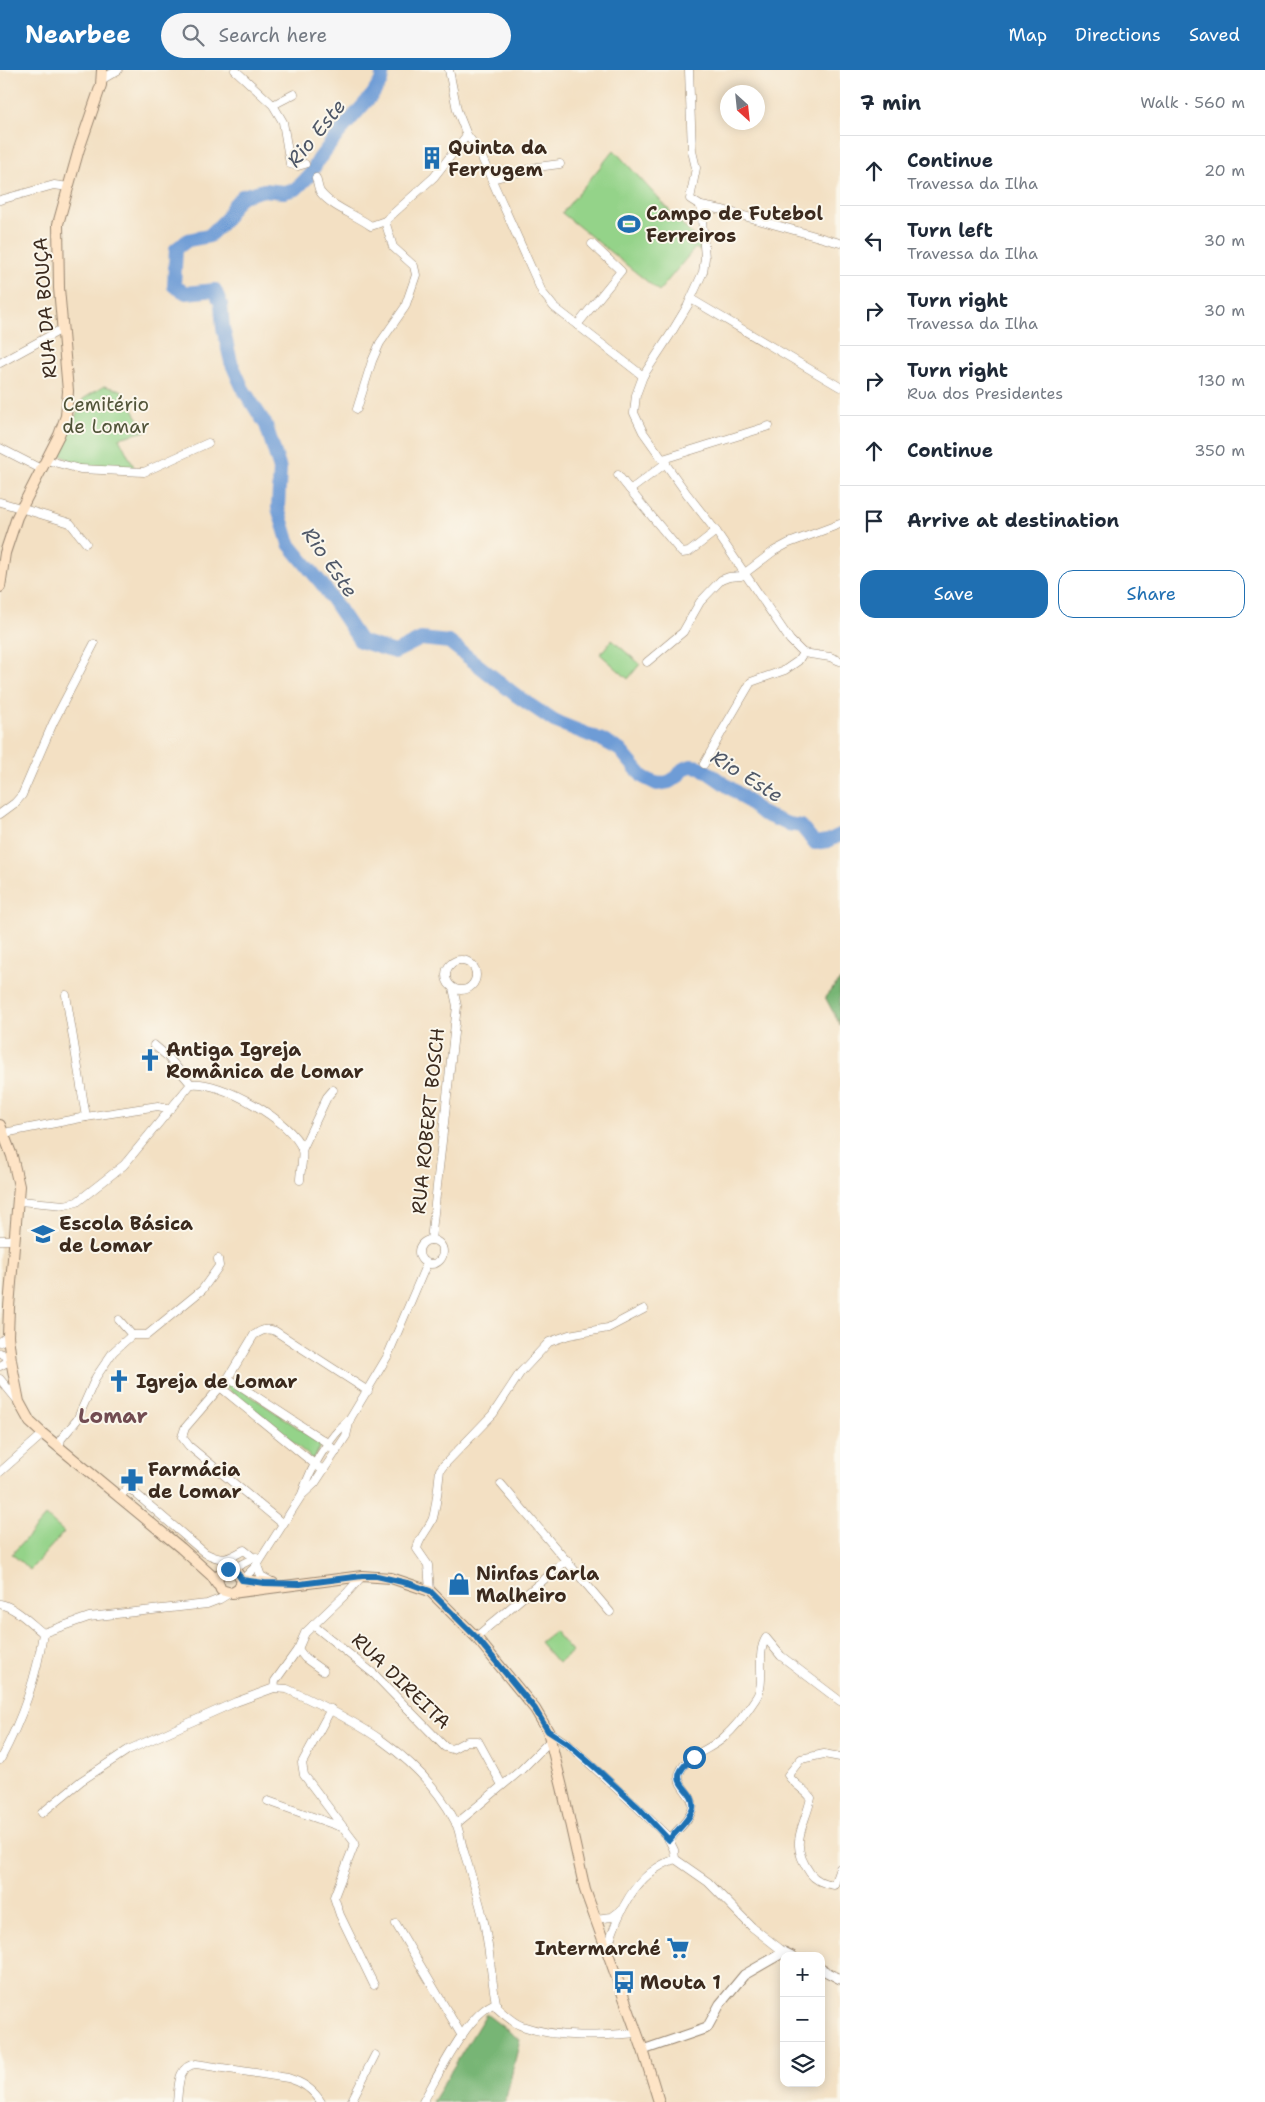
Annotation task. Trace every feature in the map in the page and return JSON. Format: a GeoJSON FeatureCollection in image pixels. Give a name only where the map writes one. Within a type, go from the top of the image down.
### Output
{"type":"FeatureCollection","features":[{"type":"Feature","properties":{"kind":"main road","name":"RUA DA BOUÇA"},"geometry":{"type":"LineString","coordinates":[[0,587],[6,553],[21,510],[66,416],[68,391],[56,250],[58,224],[101,75]]}},
{"type":"Feature","properties":{"kind":"main road"},"geometry":{"type":"LineString","coordinates":[[2,1129],[12,1156],[19,1186],[4,1339],[11,1360],[19,1402],[30,1422],[181,1548],[212,1576],[224,1593],[230,1594],[362,1576],[391,1578],[430,1591],[476,1637],[535,1709],[552,1736],[584,1890],[637,2033],[659,2102]]}},
{"type":"Feature","properties":{"kind":"main road"},"geometry":{"type":"LineString","coordinates":[[181,1548],[204,1563],[238,1573],[242,1580],[239,1589],[230,1594]]}},
{"type":"Feature","properties":{"kind":"main road"},"geometry":{"type":"LineString","coordinates":[[218,1585],[220,1574],[228,1570]]}},
{"type":"Feature","properties":{"kind":"main road"},"geometry":{"type":"LineString","coordinates":[[242,1580],[300,1584]]}},
{"type":"Feature","properties":{"kind":"street"},"geometry":{"type":"LineString","coordinates":[[101,75],[118,70]]}},
{"type":"Feature","properties":{"kind":"street"},"geometry":{"type":"LineString","coordinates":[[235,70],[273,105],[283,122],[290,164],[298,166],[305,164]]}},
{"type":"Feature","properties":{"kind":"street"},"geometry":{"type":"LineString","coordinates":[[449,70],[457,110],[467,136],[478,149],[530,269],[542,292],[554,307],[642,378]]}},
{"type":"Feature","properties":{"kind":"street"},"geometry":{"type":"LineString","coordinates":[[689,70],[692,151],[696,168],[690,199],[702,206],[723,210],[840,243]]}},
{"type":"Feature","properties":{"kind":"street"},"geometry":{"type":"LineString","coordinates":[[273,105],[294,94]]}},
{"type":"Feature","properties":{"kind":"street"},"geometry":{"type":"LineString","coordinates":[[316,178],[320,192],[334,204],[371,226],[386,221],[434,177],[467,136]]}},
{"type":"Feature","properties":{"kind":"street"},"geometry":{"type":"LineString","coordinates":[[492,179],[537,167],[560,164]]}},
{"type":"Feature","properties":{"kind":"street"},"geometry":{"type":"LineString","coordinates":[[0,200],[54,185],[69,188]]}},
{"type":"Feature","properties":{"kind":"street"},"geometry":{"type":"LineString","coordinates":[[702,206],[705,258],[703,272],[670,335],[642,378],[636,395],[634,413],[643,432],[716,531],[790,640],[803,653],[837,660],[840,667]]}},
{"type":"Feature","properties":{"kind":"street"},"geometry":{"type":"LineString","coordinates":[[357,409],[380,343],[405,307],[416,275],[414,266],[393,247],[386,221]]}},
{"type":"Feature","properties":{"kind":"street"},"geometry":{"type":"LineString","coordinates":[[577,325],[621,271],[592,244]]}},
{"type":"Feature","properties":{"kind":"street"},"geometry":{"type":"LineString","coordinates":[[690,299],[840,387]]}},
{"type":"Feature","properties":{"kind":"street"},"geometry":{"type":"LineString","coordinates":[[0,363],[62,329]]}},
{"type":"Feature","properties":{"kind":"street"},"geometry":{"type":"LineString","coordinates":[[630,490],[664,461],[769,426]]}},
{"type":"Feature","properties":{"kind":"street"},"geometry":{"type":"LineString","coordinates":[[0,448],[44,465],[144,472],[208,443]]}},
{"type":"Feature","properties":{"kind":"street"},"geometry":{"type":"LineString","coordinates":[[618,474],[682,553],[689,552],[716,531]]}},
{"type":"Feature","properties":{"kind":"street"},"geometry":{"type":"LineString","coordinates":[[0,502],[21,510],[70,523],[86,543]]}},
{"type":"Feature","properties":{"kind":"street"},"geometry":{"type":"LineString","coordinates":[[647,662],[684,632],[700,602],[721,580],[744,574],[789,542],[840,524]]}},
{"type":"Feature","properties":{"kind":"street"},"geometry":{"type":"LineString","coordinates":[[0,814],[22,795],[53,723],[94,644]]}},
{"type":"Feature","properties":{"kind":"street"},"geometry":{"type":"LineString","coordinates":[[704,764],[751,682],[784,670],[798,661],[803,653]]}},
{"type":"Feature","properties":{"kind":"street","name":"RUA ROBERT BOSCH"},"geometry":{"type":"LineString","coordinates":[[431,1240],[457,1006],[453,988],[447,979],[447,970],[453,963],[461,961],[470,964],[475,971],[475,981],[457,1006]]}},
{"type":"Feature","properties":{"kind":"street"},"geometry":{"type":"LineString","coordinates":[[453,988],[460,990],[469,988]]}},
{"type":"Feature","properties":{"kind":"street"},"geometry":{"type":"LineString","coordinates":[[66,995],[86,1117]]}},
{"type":"Feature","properties":{"kind":"street"},"geometry":{"type":"LineString","coordinates":[[154,1045],[167,1056],[192,1084],[210,1085],[257,1106],[272,1115],[289,1131],[302,1150]]}},
{"type":"Feature","properties":{"kind":"street"},"geometry":{"type":"LineString","coordinates":[[19,1201],[65,1205],[77,1202],[124,1165],[192,1084]]}},
{"type":"Feature","properties":{"kind":"street"},"geometry":{"type":"LineString","coordinates":[[300,1180],[302,1150],[327,1097],[333,1090]]}},
{"type":"Feature","properties":{"kind":"street"},"geometry":{"type":"LineString","coordinates":[[2,1129],[158,1106],[171,1109]]}},
{"type":"Feature","properties":{"kind":"street"},"geometry":{"type":"LineString","coordinates":[[0,1240],[15,1240]]}},
{"type":"Feature","properties":{"kind":"street","name":"RUA ROBERT BOSCH"},"geometry":{"type":"LineString","coordinates":[[431,1240],[440,1244],[443,1253],[438,1262],[426,1263],[420,1255],[420,1248],[424,1242],[431,1240]]}},
{"type":"Feature","properties":{"kind":"street"},"geometry":{"type":"LineString","coordinates":[[59,1448],[61,1439],[77,1420],[100,1371],[112,1352],[132,1335],[147,1335],[202,1290],[219,1266],[218,1260]]}},
{"type":"Feature","properties":{"kind":"street"},"geometry":{"type":"LineString","coordinates":[[242,1580],[264,1552],[301,1496],[307,1479],[328,1444],[339,1428],[350,1419],[368,1391],[389,1353],[426,1263]]}},
{"type":"Feature","properties":{"kind":"street"},"geometry":{"type":"LineString","coordinates":[[430,1591],[428,1564],[417,1549],[418,1543],[429,1527],[433,1515],[440,1470],[492,1414],[520,1373],[549,1342],[569,1335],[608,1328],[644,1309]]}},
{"type":"Feature","properties":{"kind":"street"},"geometry":{"type":"LineString","coordinates":[[118,1320],[132,1335]]}},
{"type":"Feature","properties":{"kind":"street"},"geometry":{"type":"LineString","coordinates":[[283,1524],[189,1446],[182,1436],[185,1428],[228,1378],[254,1335],[268,1329],[275,1331],[368,1391]]}},
{"type":"Feature","properties":{"kind":"street"},"geometry":{"type":"LineString","coordinates":[[0,1352],[11,1360],[0,1366]]}},
{"type":"Feature","properties":{"kind":"street"},"geometry":{"type":"LineString","coordinates":[[228,1378],[328,1444],[336,1452]]}},
{"type":"Feature","properties":{"kind":"street"},"geometry":{"type":"LineString","coordinates":[[0,1379],[19,1402]]}},
{"type":"Feature","properties":{"kind":"street"},"geometry":{"type":"LineString","coordinates":[[220,1387],[315,1465],[324,1469]]}},
{"type":"Feature","properties":{"kind":"street"},"geometry":{"type":"LineString","coordinates":[[301,1496],[315,1483],[336,1452],[346,1436],[350,1419]]}},
{"type":"Feature","properties":{"kind":"street"},"geometry":{"type":"LineString","coordinates":[[0,1472],[43,1434]]}},
{"type":"Feature","properties":{"kind":"street"},"geometry":{"type":"LineString","coordinates":[[500,1484],[610,1612]]}},
{"type":"Feature","properties":{"kind":"street"},"geometry":{"type":"LineString","coordinates":[[119,1498],[128,1487],[205,1553],[218,1560],[228,1559],[244,1550],[255,1562],[260,1576],[276,1583]]}},
{"type":"Feature","properties":{"kind":"street"},"geometry":{"type":"LineString","coordinates":[[476,1637],[567,1560]]}},
{"type":"Feature","properties":{"kind":"street"},"geometry":{"type":"LineString","coordinates":[[228,1570],[255,1562]]}},
{"type":"Feature","properties":{"kind":"street"},"geometry":{"type":"LineString","coordinates":[[274,1688],[275,1680],[298,1650],[305,1633],[362,1576]]}},
{"type":"Feature","properties":{"kind":"street"},"geometry":{"type":"LineString","coordinates":[[194,1604],[214,1596],[218,1585]]}},
{"type":"Feature","properties":{"kind":"street"},"geometry":{"type":"LineString","coordinates":[[43,1634],[89,1617],[207,1604],[230,1594]]}},
{"type":"Feature","properties":{"kind":"street"},"geometry":{"type":"LineString","coordinates":[[0,1604],[23,1616],[43,1634]]}},
{"type":"Feature","properties":{"kind":"street","name":"RUA DIREITA"},"geometry":{"type":"LineString","coordinates":[[314,1624],[374,1674],[445,1747],[452,1750],[467,1742],[474,1740],[478,1742],[502,1785]]}},
{"type":"Feature","properties":{"kind":"street"},"geometry":{"type":"LineString","coordinates":[[0,1760],[28,1694],[41,1652],[43,1634]]}},
{"type":"Feature","properties":{"kind":"street"},"geometry":{"type":"LineString","coordinates":[[669,1840],[693,1809],[690,1796],[680,1782],[680,1771],[686,1763],[722,1739],[736,1726],[758,1696],[761,1661],[766,1638],[800,1672],[840,1701]]}},
{"type":"Feature","properties":{"kind":"street"},"geometry":{"type":"LineString","coordinates":[[298,1650],[305,1658],[323,1671]]}},
{"type":"Feature","properties":{"kind":"street"},"geometry":{"type":"LineString","coordinates":[[42,1813],[81,1782],[128,1750],[236,1702],[274,1688],[286,1690],[330,1709],[357,1724],[417,1768],[440,1798],[456,1824],[484,1922],[497,2008],[520,2026],[557,2034],[581,2036],[637,2033]]}},
{"type":"Feature","properties":{"kind":"street"},"geometry":{"type":"LineString","coordinates":[[330,1709],[302,1763],[304,1775],[355,1843],[334,1897],[340,1915],[374,1985]]}},
{"type":"Feature","properties":{"kind":"street"},"geometry":{"type":"LineString","coordinates":[[456,1824],[502,1785],[552,1736],[599,1771],[639,1808],[669,1840],[674,1850],[675,1859],[708,1882],[752,1927],[785,1952]]}},
{"type":"Feature","properties":{"kind":"street"},"geometry":{"type":"LineString","coordinates":[[840,1757],[824,1754],[801,1758],[788,1775],[791,1781],[807,1792],[811,1798],[799,1834],[798,1849],[805,1866],[814,1878],[834,1885],[840,1868]]}},
{"type":"Feature","properties":{"kind":"street"},"geometry":{"type":"LineString","coordinates":[[268,1801],[344,1828]]}},
{"type":"Feature","properties":{"kind":"street"},"geometry":{"type":"LineString","coordinates":[[607,1951],[613,1928],[632,1892],[652,1870],[675,1859]]}},
{"type":"Feature","properties":{"kind":"street"},"geometry":{"type":"LineString","coordinates":[[595,1919],[612,1917],[622,1910]]}},
{"type":"Feature","properties":{"kind":"street"},"geometry":{"type":"LineString","coordinates":[[396,1924],[462,2036]]}},
{"type":"Feature","properties":{"kind":"street"},"geometry":{"type":"LineString","coordinates":[[643,2050],[707,2028],[720,2004],[744,1975],[780,1958]]}},
{"type":"Feature","properties":{"kind":"street"},"geometry":{"type":"LineString","coordinates":[[825,1971],[840,1978]]}},
{"type":"Feature","properties":{"kind":"street"},"geometry":{"type":"LineString","coordinates":[[423,2102],[476,2016],[486,2006],[496,2003]]}},
{"type":"Feature","properties":{"kind":"street"},"geometry":{"type":"LineString","coordinates":[[351,2102],[375,2055]]}},
{"type":"Feature","properties":{"kind":"street"},"geometry":{"type":"LineString","coordinates":[[177,2102],[183,2068],[188,2064],[294,2079],[310,2088],[321,2102]]}},
{"type":"Feature","properties":{"kind":"green space","name":"Campo de Futebol Ferreiros"},"geometry":{"type":"Polygon","coordinates":[[[614,150],[692,235],[701,242],[700,251],[695,248],[659,291],[562,213],[614,150]]]}},
{"type":"Feature","properties":{"kind":"green space","name":"Cemitério de Lomar"},"geometry":{"type":"Polygon","coordinates":[[[104,386],[121,390],[146,431],[119,438],[135,469],[82,467],[59,454],[83,399],[104,386]]]}},
{"type":"Feature","properties":{"kind":"green space"},"geometry":{"type":"Polygon","coordinates":[[[612,640],[640,664],[628,679],[600,654],[612,640]]]}},
{"type":"Feature","properties":{"kind":"green space"},"geometry":{"type":"Polygon","coordinates":[[[840,980],[840,1025],[825,997],[840,980]]]}},
{"type":"Feature","properties":{"kind":"green space"},"geometry":{"type":"Polygon","coordinates":[[[229,1381],[322,1444],[313,1459],[225,1387],[229,1381]]]}},
{"type":"Feature","properties":{"kind":"green space"},"geometry":{"type":"Polygon","coordinates":[[[46,1516],[64,1532],[30,1570],[12,1554],[46,1516]]]}},
{"type":"Feature","properties":{"kind":"green space"},"geometry":{"type":"Polygon","coordinates":[[[554,1631],[572,1652],[558,1663],[540,1642],[554,1631]]]}},
{"type":"Feature","properties":{"kind":"green space"},"geometry":{"type":"Polygon","coordinates":[[[486,2014],[520,2040],[505,2102],[432,2102],[486,2014]]]}},
{"type":"Feature","properties":{"kind":"waterway","name":"Rio Este"},"geometry":{"type":"LineString","coordinates":[[383,70],[381,81],[373,94],[338,134],[309,176],[296,189],[284,192],[264,190],[242,196],[233,206],[226,219],[209,236],[188,240],[176,249],[174,286],[186,293],[215,290],[221,304],[223,328],[231,362],[243,389],[266,425],[280,469],[278,508],[289,544],[322,584],[360,641],[395,652],[421,639],[449,642],[517,696],[554,721],[602,740],[620,750],[643,777],[657,784],[669,782],[677,777],[683,769],[691,766],[700,767],[739,794],[763,814],[788,824],[801,826],[815,843],[828,841],[840,835]]}},
{"type":"Feature","properties":{"kind":"place","name":"Quinta da Ferrugem"},"geometry":{"type":"Point","coordinates":[432,158]}},
{"type":"Feature","properties":{"kind":"place","name":"Campo de Futebol Ferreiros"},"geometry":{"type":"Point","coordinates":[629,224]}},
{"type":"Feature","properties":{"kind":"place","name":"Antiga Igreja Românica de Lomar"},"geometry":{"type":"Point","coordinates":[150,1060]}},
{"type":"Feature","properties":{"kind":"place","name":"Escola Básica de Lomar"},"geometry":{"type":"Point","coordinates":[43,1234]}},
{"type":"Feature","properties":{"kind":"place","name":"Igreja de Lomar"},"geometry":{"type":"Point","coordinates":[119,1381]}},
{"type":"Feature","properties":{"kind":"place","name":"Farmácia de Lomar"},"geometry":{"type":"Point","coordinates":[132,1480]}},
{"type":"Feature","properties":{"kind":"place","name":"Ninfas Carla Malheiro"},"geometry":{"type":"Point","coordinates":[459,1584]}},
{"type":"Feature","properties":{"kind":"place","name":"Intermarché"},"geometry":{"type":"Point","coordinates":[678,1948]}},
{"type":"Feature","properties":{"kind":"place","name":"Mouta 1"},"geometry":{"type":"Point","coordinates":[624,1982]}},
{"type":"Feature","properties":{"kind":"district","name":"Lomar"},"geometry":{"type":"Point","coordinates":[113,1416]}},
{"type":"Feature","properties":{"kind":"route"},"geometry":{"type":"LineString","coordinates":[[228,1569],[236,1571],[242,1580],[264,1583],[300,1584],[362,1576],[377,1576],[391,1578],[430,1591],[476,1637],[535,1709],[548,1731],[568,1744],[599,1771],[639,1808],[669,1840],[693,1809],[690,1796],[680,1782],[679,1777],[680,1771],[686,1763],[694,1757]]}}]}
